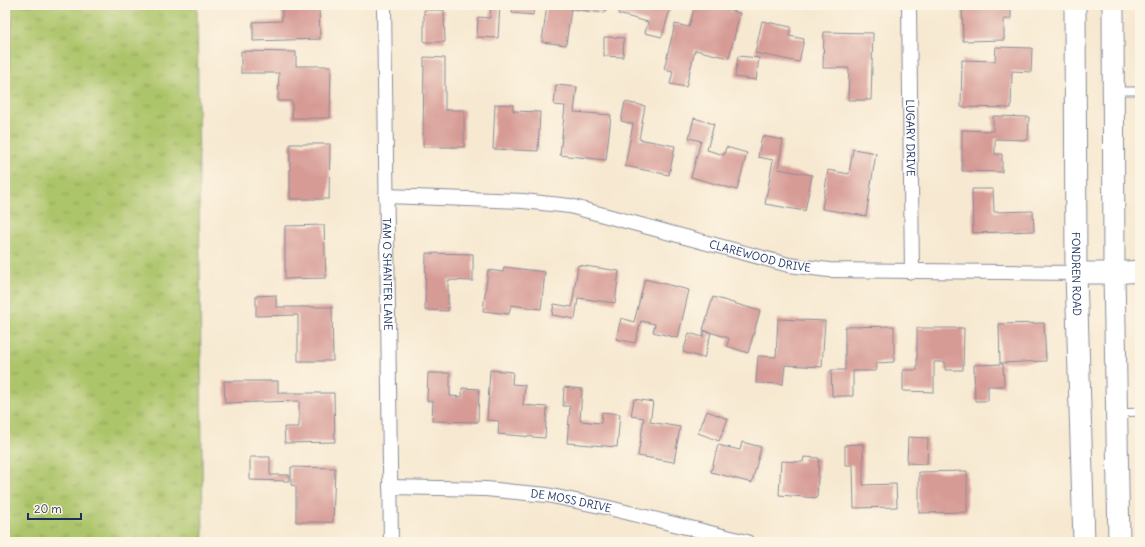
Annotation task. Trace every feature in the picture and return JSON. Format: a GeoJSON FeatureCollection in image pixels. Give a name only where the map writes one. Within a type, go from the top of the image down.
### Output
{"type":"FeatureCollection","features":[{"type":"Feature","properties":{"kind":"main road","name":"FONDREN ROAD"},"geometry":{"type":"LineString","coordinates":[[1075,5],[1076,273],[1084,542]]}},
{"type":"Feature","properties":{"kind":"main road"},"geometry":{"type":"LineString","coordinates":[[1113,5],[1114,273],[1119,542]]}},
{"type":"Feature","properties":{"kind":"main road","name":"CLAREWOOD DRIVE"},"geometry":{"type":"LineString","coordinates":[[1076,273],[1140,271]]}},
{"type":"Feature","properties":{"kind":"street","name":"TAM O SHANTER LANE"},"geometry":{"type":"LineString","coordinates":[[384,5],[391,542]]}},
{"type":"Feature","properties":{"kind":"street","name":"LUGARY DRIVE"},"geometry":{"type":"LineString","coordinates":[[909,5],[912,272]]}},
{"type":"Feature","properties":{"kind":"street","name":"CLAREWOOD DRIVE"},"geometry":{"type":"LineString","coordinates":[[386,196],[523,201],[570,206],[789,265],[829,270],[1076,273]]}},
{"type":"Feature","properties":{"kind":"street","name":"DE MOSS DRIVE"},"geometry":{"type":"LineString","coordinates":[[390,487],[486,489],[548,495],[605,507],[748,542]]}},
{"type":"Feature","properties":{"kind":"lane"},"geometry":{"type":"LineString","coordinates":[[1113,90],[1140,91]]}},
{"type":"Feature","properties":{"kind":"lane"},"geometry":{"type":"LineString","coordinates":[[1117,413],[1140,412]]}},
{"type":"Feature","properties":{"kind":"green space"},"geometry":{"type":"Polygon","coordinates":[[[13,5],[197,5],[203,542],[5,542],[5,85],[8,84],[13,5]]]}},
{"type":"Feature","properties":{"kind":"building"},"geometry":{"type":"Polygon","coordinates":[[[282,5],[319,5],[320,39],[253,41],[253,22],[282,21],[282,5]]]}},
{"type":"Feature","properties":{"kind":"building"},"geometry":{"type":"Polygon","coordinates":[[[491,5],[500,5],[498,38],[477,37],[478,17],[490,18],[491,5]]]}},
{"type":"Feature","properties":{"kind":"building"},"geometry":{"type":"Polygon","coordinates":[[[513,5],[534,5],[533,15],[512,13],[513,5]]]}},
{"type":"Feature","properties":{"kind":"building"},"geometry":{"type":"Polygon","coordinates":[[[547,5],[606,5],[605,13],[571,9],[566,45],[542,42],[547,5]]]}},
{"type":"Feature","properties":{"kind":"building"},"geometry":{"type":"Polygon","coordinates":[[[621,5],[671,5],[662,37],[645,33],[648,22],[618,14],[621,5]]]}},
{"type":"Feature","properties":{"kind":"building"},"geometry":{"type":"Polygon","coordinates":[[[695,5],[705,5],[740,13],[729,58],[695,50],[686,87],[670,84],[673,71],[664,69],[675,24],[689,27],[695,5]]]}},
{"type":"Feature","properties":{"kind":"building"},"geometry":{"type":"Polygon","coordinates":[[[962,5],[1011,5],[1011,19],[1004,19],[1004,40],[963,41],[962,5]]]}},
{"type":"Feature","properties":{"kind":"building"},"geometry":{"type":"Polygon","coordinates":[[[424,10],[444,10],[445,42],[424,42],[424,10]]]}},
{"type":"Feature","properties":{"kind":"building"},"geometry":{"type":"Polygon","coordinates":[[[762,21],[791,27],[789,36],[804,39],[799,62],[755,53],[762,21]]]}},
{"type":"Feature","properties":{"kind":"building"},"geometry":{"type":"Polygon","coordinates":[[[824,32],[873,33],[871,100],[848,100],[849,68],[823,68],[824,32]]]}},
{"type":"Feature","properties":{"kind":"building"},"geometry":{"type":"Polygon","coordinates":[[[604,37],[624,38],[623,57],[604,56],[604,37]]]}},
{"type":"Feature","properties":{"kind":"building"},"geometry":{"type":"Polygon","coordinates":[[[996,47],[1032,48],[1031,72],[1012,71],[1011,108],[961,107],[962,60],[995,61],[996,47]]]}},
{"type":"Feature","properties":{"kind":"building"},"geometry":{"type":"Polygon","coordinates":[[[241,51],[296,52],[296,66],[331,66],[330,118],[292,118],[292,101],[278,101],[279,73],[241,73],[241,51]]]}},
{"type":"Feature","properties":{"kind":"building"},"geometry":{"type":"Polygon","coordinates":[[[738,56],[759,58],[756,80],[735,77],[738,56]]]}},
{"type":"Feature","properties":{"kind":"building"},"geometry":{"type":"Polygon","coordinates":[[[424,57],[445,58],[445,110],[464,110],[464,147],[423,147],[424,57]]]}},
{"type":"Feature","properties":{"kind":"building"},"geometry":{"type":"Polygon","coordinates":[[[556,85],[577,87],[574,112],[611,115],[606,160],[560,155],[565,106],[554,105],[556,85]]]}},
{"type":"Feature","properties":{"kind":"building"},"geometry":{"type":"Polygon","coordinates":[[[625,102],[645,106],[639,139],[675,146],[669,175],[625,166],[633,124],[621,121],[625,102]]]}},
{"type":"Feature","properties":{"kind":"building"},"geometry":{"type":"Polygon","coordinates":[[[495,104],[513,105],[513,111],[540,112],[538,151],[493,149],[495,104]]]}},
{"type":"Feature","properties":{"kind":"building"},"geometry":{"type":"Polygon","coordinates":[[[993,116],[1029,117],[1028,140],[995,139],[995,154],[1002,154],[1002,172],[962,171],[962,130],[993,131],[993,116]]]}},
{"type":"Feature","properties":{"kind":"building"},"geometry":{"type":"Polygon","coordinates":[[[694,118],[714,124],[707,150],[724,155],[726,147],[747,153],[737,190],[691,177],[701,141],[689,138],[694,118]]]}},
{"type":"Feature","properties":{"kind":"building"},"geometry":{"type":"Polygon","coordinates":[[[762,136],[783,140],[778,169],[812,175],[805,211],[765,204],[773,160],[758,157],[762,136]]]}},
{"type":"Feature","properties":{"kind":"building"},"geometry":{"type":"Polygon","coordinates":[[[290,144],[330,144],[329,199],[290,199],[290,144]]]}},
{"type":"Feature","properties":{"kind":"building"},"geometry":{"type":"Polygon","coordinates":[[[853,149],[876,153],[866,216],[822,209],[828,170],[849,174],[853,149]]]}},
{"type":"Feature","properties":{"kind":"building"},"geometry":{"type":"Polygon","coordinates":[[[972,189],[993,189],[994,212],[1033,211],[1034,231],[973,233],[972,189]]]}},
{"type":"Feature","properties":{"kind":"building"},"geometry":{"type":"Polygon","coordinates":[[[324,225],[326,278],[285,279],[285,226],[324,225]]]}},
{"type":"Feature","properties":{"kind":"building"},"geometry":{"type":"Polygon","coordinates":[[[426,253],[473,254],[473,281],[448,280],[448,311],[425,310],[426,253]]]}},
{"type":"Feature","properties":{"kind":"building"},"geometry":{"type":"Polygon","coordinates":[[[578,265],[619,271],[615,303],[578,298],[575,319],[552,315],[554,304],[572,307],[578,265]]]}},
{"type":"Feature","properties":{"kind":"building"},"geometry":{"type":"Polygon","coordinates":[[[504,267],[545,272],[541,309],[511,305],[509,314],[483,311],[488,270],[503,272],[504,267]]]}},
{"type":"Feature","properties":{"kind":"building"},"geometry":{"type":"Polygon","coordinates":[[[645,279],[689,290],[678,338],[653,332],[655,324],[641,321],[635,343],[616,339],[621,318],[634,322],[645,279]]]}},
{"type":"Feature","properties":{"kind":"building"},"geometry":{"type":"Polygon","coordinates":[[[276,295],[276,307],[332,307],[333,361],[298,361],[298,315],[256,316],[256,296],[276,295]]]}},
{"type":"Feature","properties":{"kind":"building"},"geometry":{"type":"Polygon","coordinates":[[[713,297],[760,311],[748,353],[727,346],[729,338],[703,330],[713,297]]]}},
{"type":"Feature","properties":{"kind":"building"},"geometry":{"type":"Polygon","coordinates":[[[778,319],[825,321],[822,367],[785,365],[783,384],[756,383],[758,356],[776,357],[778,319]]]}},
{"type":"Feature","properties":{"kind":"building"},"geometry":{"type":"Polygon","coordinates":[[[1044,323],[1046,361],[1000,363],[999,324],[1044,323]]]}},
{"type":"Feature","properties":{"kind":"building"},"geometry":{"type":"Polygon","coordinates":[[[894,326],[894,362],[876,363],[876,371],[853,371],[853,396],[832,396],[831,370],[845,370],[845,327],[894,326]]]}},
{"type":"Feature","properties":{"kind":"building"},"geometry":{"type":"Polygon","coordinates":[[[917,328],[964,328],[963,370],[945,370],[945,362],[934,362],[934,392],[903,391],[903,370],[917,370],[917,328]]]}},
{"type":"Feature","properties":{"kind":"building"},"geometry":{"type":"Polygon","coordinates":[[[704,331],[711,333],[704,358],[683,352],[689,333],[703,337],[704,331]]]}},
{"type":"Feature","properties":{"kind":"building"},"geometry":{"type":"Polygon","coordinates":[[[1003,364],[1004,386],[988,386],[988,401],[975,401],[974,365],[1003,364]]]}},
{"type":"Feature","properties":{"kind":"building"},"geometry":{"type":"Polygon","coordinates":[[[490,370],[513,372],[512,384],[525,385],[523,405],[547,407],[545,438],[498,434],[499,421],[487,420],[490,370]]]}},
{"type":"Feature","properties":{"kind":"building"},"geometry":{"type":"Polygon","coordinates":[[[428,373],[450,373],[450,396],[462,397],[462,388],[479,389],[478,422],[432,421],[433,401],[427,401],[428,373]]]}},
{"type":"Feature","properties":{"kind":"building"},"geometry":{"type":"Polygon","coordinates":[[[224,381],[278,381],[278,393],[334,393],[335,442],[285,443],[284,427],[299,427],[299,401],[225,403],[224,381]]]}},
{"type":"Feature","properties":{"kind":"building"},"geometry":{"type":"Polygon","coordinates":[[[564,387],[582,389],[580,421],[601,423],[602,412],[620,414],[617,447],[567,443],[570,406],[563,406],[564,387]]]}},
{"type":"Feature","properties":{"kind":"building"},"geometry":{"type":"Polygon","coordinates":[[[634,399],[653,402],[650,422],[680,427],[674,462],[638,456],[644,418],[631,416],[634,399]]]}},
{"type":"Feature","properties":{"kind":"building"},"geometry":{"type":"Polygon","coordinates":[[[707,411],[728,419],[719,441],[698,433],[707,411]]]}},
{"type":"Feature","properties":{"kind":"building"},"geometry":{"type":"Polygon","coordinates":[[[908,437],[928,438],[927,464],[907,463],[908,437]]]}},
{"type":"Feature","properties":{"kind":"building"},"geometry":{"type":"Polygon","coordinates":[[[742,442],[761,447],[752,483],[711,472],[718,445],[740,450],[742,442]]]}},
{"type":"Feature","properties":{"kind":"building"},"geometry":{"type":"Polygon","coordinates":[[[863,444],[863,485],[896,484],[897,507],[854,508],[853,465],[845,465],[845,445],[863,444]]]}},
{"type":"Feature","properties":{"kind":"building"},"geometry":{"type":"Polygon","coordinates":[[[250,457],[270,457],[270,475],[289,475],[289,481],[250,480],[250,457]]]}},
{"type":"Feature","properties":{"kind":"building"},"geometry":{"type":"Polygon","coordinates":[[[804,457],[819,458],[817,498],[779,495],[781,461],[803,462],[804,457]]]}},
{"type":"Feature","properties":{"kind":"building"},"geometry":{"type":"Polygon","coordinates":[[[291,467],[335,468],[333,522],[296,522],[296,486],[291,485],[291,467]]]}},
{"type":"Feature","properties":{"kind":"building"},"geometry":{"type":"Polygon","coordinates":[[[967,471],[967,512],[919,513],[919,472],[967,471]]]}},
{"type":"Feature","properties":{"kind":"building"},"geometry":{"type":"Polygon","coordinates":[[[329,539],[329,542],[265,542],[265,541],[329,539]]]}}]}
